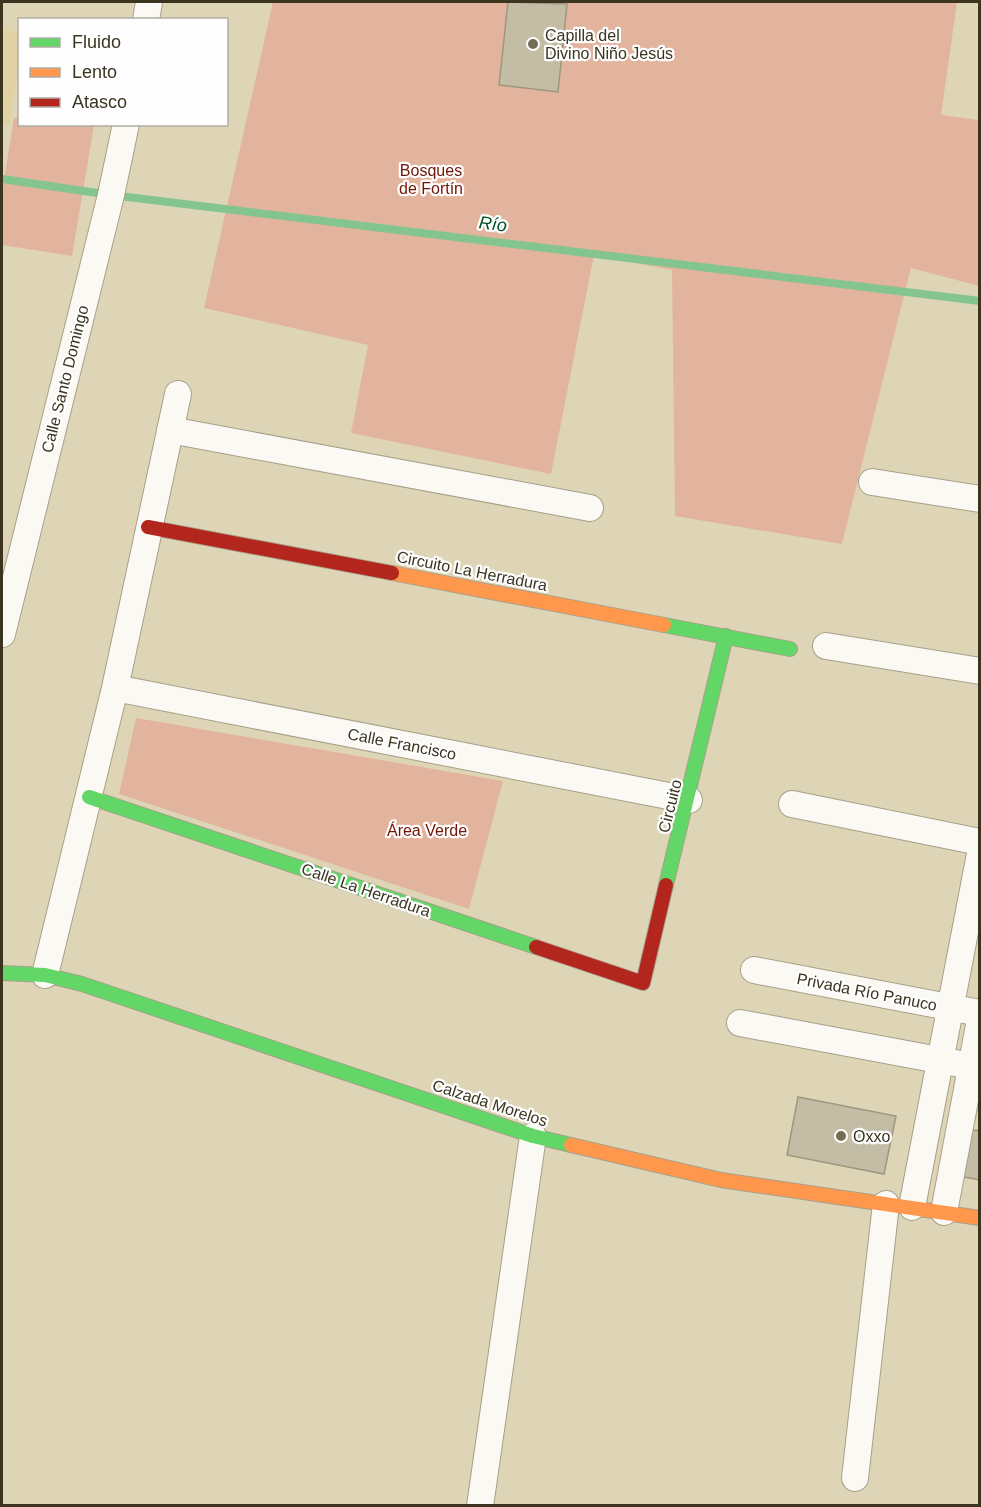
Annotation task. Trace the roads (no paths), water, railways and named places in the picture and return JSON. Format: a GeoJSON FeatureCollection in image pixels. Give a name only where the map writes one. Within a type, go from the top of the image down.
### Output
{"type":"FeatureCollection","features":[{"type":"Feature","properties":{"kind":"street"},"geometry":{"type":"LineString","coordinates":[[146,18],[149,2]]}},
{"type":"Feature","properties":{"kind":"street","name":"Calle Santo Domingo"},"geometry":{"type":"LineString","coordinates":[[2,634],[111,195],[126,126]]}},
{"type":"Feature","properties":{"kind":"street"},"geometry":{"type":"LineString","coordinates":[[45,975],[115,688],[178,393]]}},
{"type":"Feature","properties":{"kind":"street"},"geometry":{"type":"LineString","coordinates":[[170,430],[590,508]]}},
{"type":"Feature","properties":{"kind":"street"},"geometry":{"type":"LineString","coordinates":[[872,482],[980,500]]}},
{"type":"Feature","properties":{"kind":"street","name":"Circuito La Herradura"},"geometry":{"type":"LineString","coordinates":[[148,527],[790,649]]}},
{"type":"Feature","properties":{"kind":"street","name":"Circuito"},"geometry":{"type":"LineString","coordinates":[[643,983],[689,800],[726,636]]}},
{"type":"Feature","properties":{"kind":"street"},"geometry":{"type":"LineString","coordinates":[[826,646],[980,671]]}},
{"type":"Feature","properties":{"kind":"street","name":"Calle Francisco"},"geometry":{"type":"LineString","coordinates":[[115,688],[689,800]]}},
{"type":"Feature","properties":{"kind":"street","name":"Calle La Herradura"},"geometry":{"type":"LineString","coordinates":[[89,797],[643,983]]}},
{"type":"Feature","properties":{"kind":"street"},"geometry":{"type":"LineString","coordinates":[[792,804],[980,842]]}},
{"type":"Feature","properties":{"kind":"street"},"geometry":{"type":"LineString","coordinates":[[912,1207],[980,854]]}},
{"type":"Feature","properties":{"kind":"street","name":"Privada Río Panuco"},"geometry":{"type":"LineString","coordinates":[[754,970],[980,1013]]}},
{"type":"Feature","properties":{"kind":"street","name":"Calzada Morelos"},"geometry":{"type":"LineString","coordinates":[[2,973],[45,975],[82,984],[533,1136],[721,1180],[980,1218]]}},
{"type":"Feature","properties":{"kind":"street"},"geometry":{"type":"LineString","coordinates":[[944,1212],[980,1020]]}},
{"type":"Feature","properties":{"kind":"street"},"geometry":{"type":"LineString","coordinates":[[740,1023],[971,1066]]}},
{"type":"Feature","properties":{"kind":"street"},"geometry":{"type":"LineString","coordinates":[[480,1506],[533,1136]]}},
{"type":"Feature","properties":{"kind":"street"},"geometry":{"type":"LineString","coordinates":[[855,1478],[886,1204]]}},
{"type":"Feature","properties":{"kind":"waterway","name":"Río"},"geometry":{"type":"LineString","coordinates":[[2,179],[111,195],[980,301]]}},
{"type":"Feature","properties":{"kind":"place","name":"Capilla del Divino Niño Jesús"},"geometry":{"type":"Point","coordinates":[533,44]}},
{"type":"Feature","properties":{"kind":"place","name":"Oxxo"},"geometry":{"type":"Point","coordinates":[841,1136]}},
{"type":"Feature","properties":{"kind":"park label","name":"Bosques de Fortín"},"geometry":{"type":"Point","coordinates":[431,179]}},
{"type":"Feature","properties":{"kind":"park label","name":"Área Verde"},"geometry":{"type":"Point","coordinates":[427,830]}}]}
